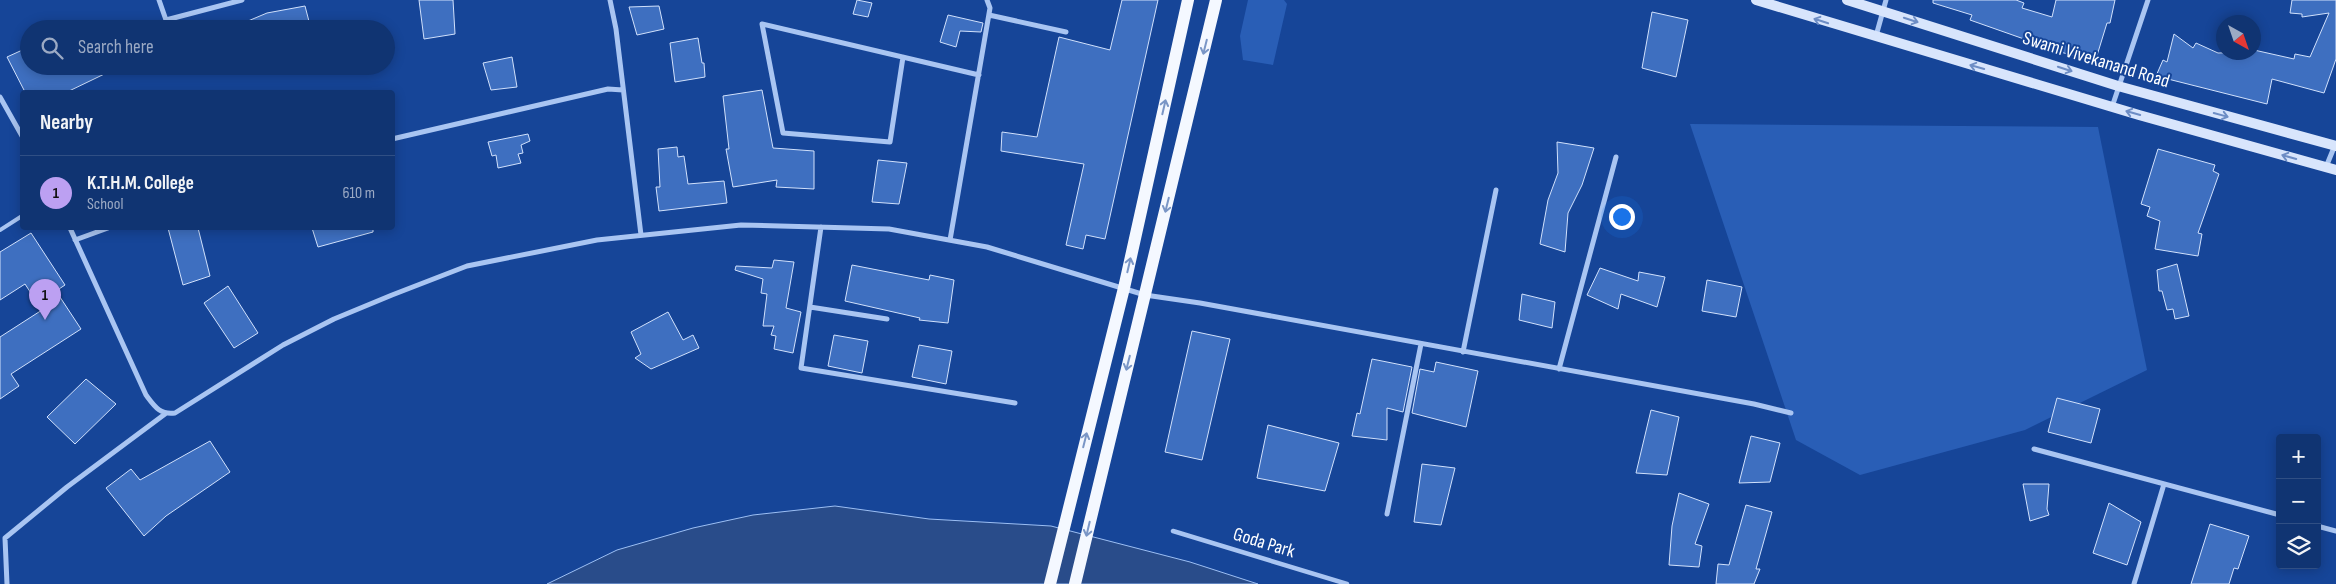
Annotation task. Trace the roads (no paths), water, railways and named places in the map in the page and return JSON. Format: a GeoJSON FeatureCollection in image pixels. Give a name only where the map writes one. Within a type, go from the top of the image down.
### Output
{"type":"FeatureCollection","features":[{"type":"Feature","properties":{"kind":"main road"},"geometry":{"type":"LineString","coordinates":[[1050,584],[1124,288],[1188,0]]}},
{"type":"Feature","properties":{"kind":"main road"},"geometry":{"type":"LineString","coordinates":[[1075,584],[1216,0]]}},
{"type":"Feature","properties":{"kind":"main road"},"geometry":{"type":"LineString","coordinates":[[1756,0],[1875,38],[2331,169]]}},
{"type":"Feature","properties":{"kind":"main road","name":"Swami Vivekanand Road"},"geometry":{"type":"LineString","coordinates":[[1847,0],[2118,86],[2336,145]]}},
{"type":"Feature","properties":{"kind":"street"},"geometry":{"type":"LineString","coordinates":[[159,0],[166,20],[242,0]]}},
{"type":"Feature","properties":{"kind":"street"},"geometry":{"type":"LineString","coordinates":[[610,0],[616,29],[641,235]]}},
{"type":"Feature","properties":{"kind":"street"},"geometry":{"type":"LineString","coordinates":[[950,240],[989,15],[990,8],[987,0]]}},
{"type":"Feature","properties":{"kind":"street"},"geometry":{"type":"LineString","coordinates":[[1875,38],[1886,0]]}},
{"type":"Feature","properties":{"kind":"street"},"geometry":{"type":"LineString","coordinates":[[2112,107],[2148,0]]}},
{"type":"Feature","properties":{"kind":"street"},"geometry":{"type":"LineString","coordinates":[[989,15],[1066,32]]}},
{"type":"Feature","properties":{"kind":"street"},"geometry":{"type":"LineString","coordinates":[[903,57],[890,142],[783,133],[762,24],[903,57],[979,75]]}},
{"type":"Feature","properties":{"kind":"street"},"geometry":{"type":"LineString","coordinates":[[395,138],[608,90],[624,90]]}},
{"type":"Feature","properties":{"kind":"street"},"geometry":{"type":"LineString","coordinates":[[0,97],[20,132]]}},
{"type":"Feature","properties":{"kind":"street"},"geometry":{"type":"LineString","coordinates":[[2331,169],[2336,145]]}},
{"type":"Feature","properties":{"kind":"street"},"geometry":{"type":"LineString","coordinates":[[1558,369],[1616,158]]}},
{"type":"Feature","properties":{"kind":"street"},"geometry":{"type":"LineString","coordinates":[[1463,352],[1496,190]]}},
{"type":"Feature","properties":{"kind":"street"},"geometry":{"type":"LineString","coordinates":[[7,584],[5,538],[68,487],[165,414],[175,413],[282,345],[334,319],[467,266],[597,240],[741,225],[889,228],[987,247],[1145,295],[1200,303],[1754,404],[1791,413]]}},
{"type":"Feature","properties":{"kind":"street"},"geometry":{"type":"LineString","coordinates":[[822,227],[801,368],[1015,404]]}},
{"type":"Feature","properties":{"kind":"street"},"geometry":{"type":"LineString","coordinates":[[71,230],[146,395],[156,408],[165,414]]}},
{"type":"Feature","properties":{"kind":"street"},"geometry":{"type":"LineString","coordinates":[[75,240],[102,230]]}},
{"type":"Feature","properties":{"kind":"street"},"geometry":{"type":"LineString","coordinates":[[810,308],[886,319]]}},
{"type":"Feature","properties":{"kind":"street"},"geometry":{"type":"LineString","coordinates":[[1387,514],[1420,344]]}},
{"type":"Feature","properties":{"kind":"street"},"geometry":{"type":"LineString","coordinates":[[2034,449],[2276,514]]}},
{"type":"Feature","properties":{"kind":"street"},"geometry":{"type":"LineString","coordinates":[[2134,584],[2164,484]]}},
{"type":"Feature","properties":{"kind":"street"},"geometry":{"type":"LineString","coordinates":[[2321,527],[2336,531]]}},
{"type":"Feature","properties":{"kind":"street","name":"Goda Park"},"geometry":{"type":"LineString","coordinates":[[1173,531],[1347,584]]}},
{"type":"Feature","properties":{"kind":"lane"},"geometry":{"type":"LineString","coordinates":[[0,230],[20,217]]}},
{"type":"Feature","properties":{"kind":"place","name":"K.T.H.M. College"},"geometry":{"type":"Point","coordinates":[45,320]}}]}
